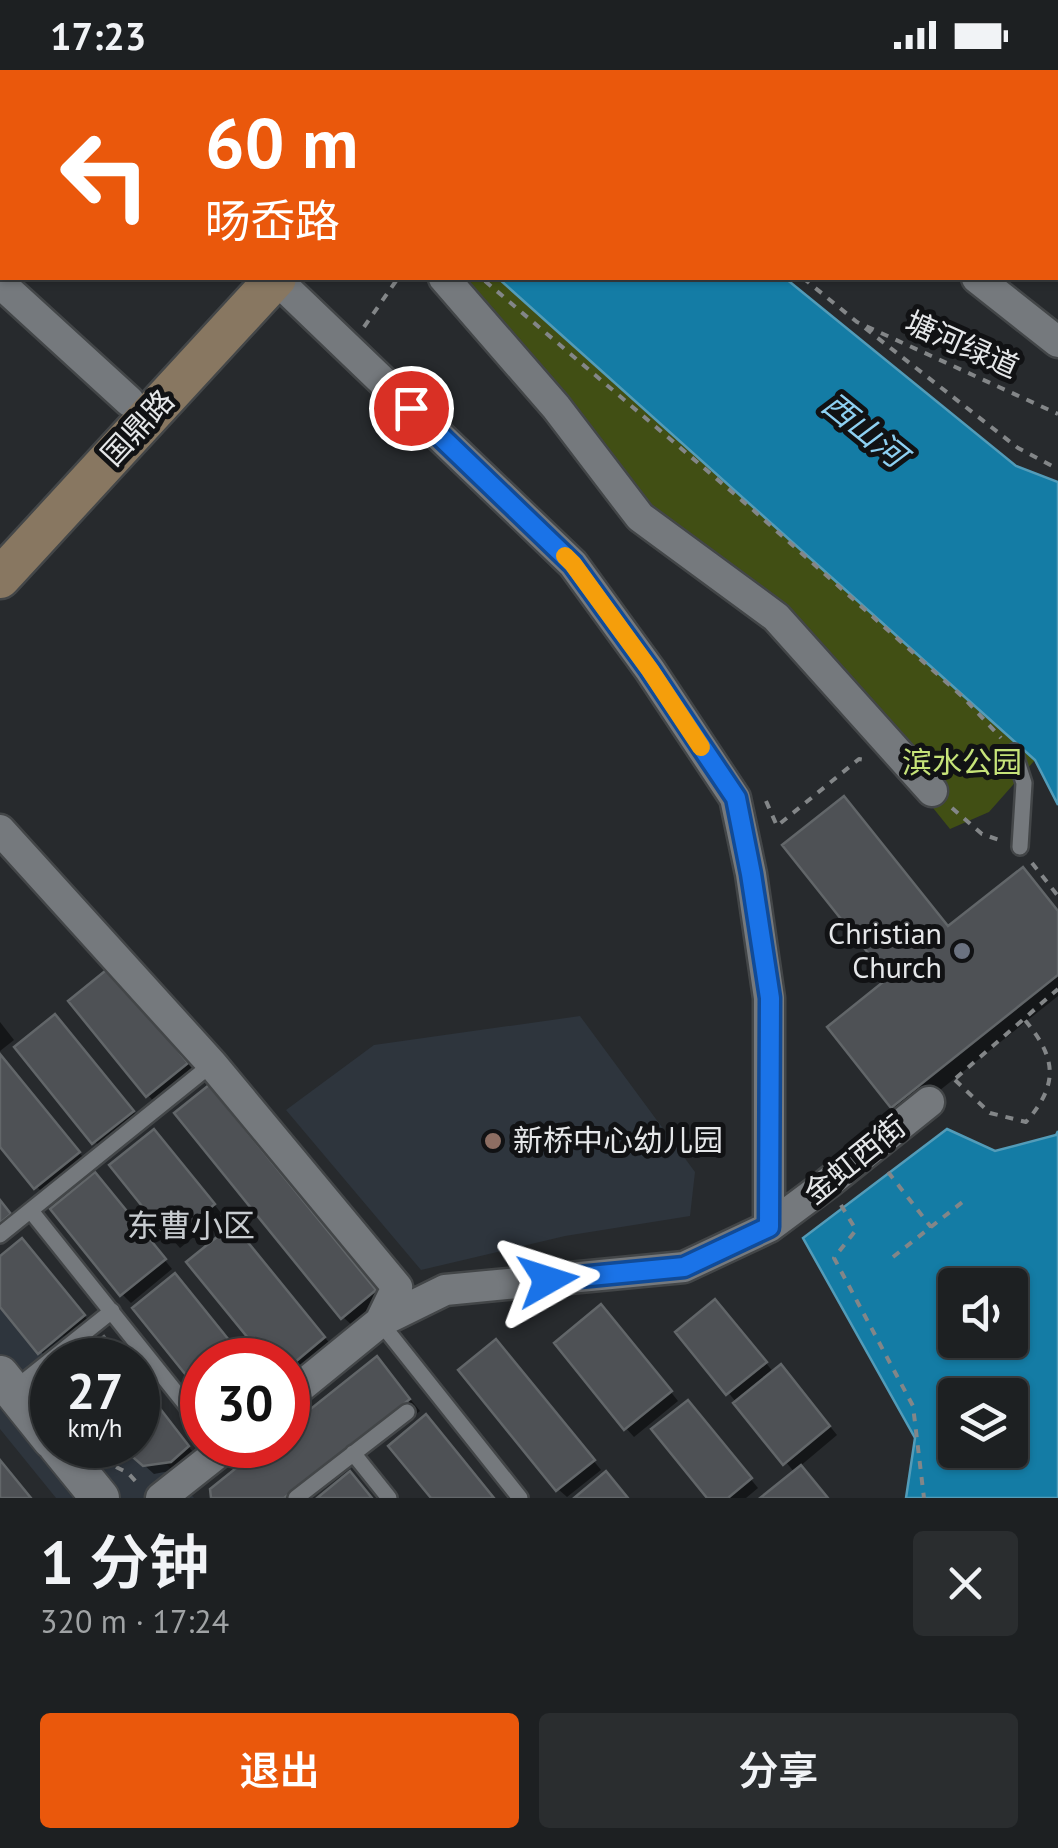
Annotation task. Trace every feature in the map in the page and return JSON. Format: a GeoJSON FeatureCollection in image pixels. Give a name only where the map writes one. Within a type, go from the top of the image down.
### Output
{"type":"FeatureCollection","features":[{"type":"Feature","properties":{"kind":"main road","name":"国鼎路"},"geometry":{"type":"LineString","coordinates":[[0,539],[240,280]]}},
{"type":"Feature","properties":{"kind":"main road","name":"国鼎路"},"geometry":{"type":"LineString","coordinates":[[0,578],[274,280]]}},
{"type":"Feature","properties":{"kind":"street"},"geometry":{"type":"LineString","coordinates":[[278,280],[573,564],[736,798],[770,998],[769,1227]]}},
{"type":"Feature","properties":{"kind":"street"},"geometry":{"type":"LineString","coordinates":[[446,280],[556,407],[640,516],[776,617],[932,791]]}},
{"type":"Feature","properties":{"kind":"street"},"geometry":{"type":"LineString","coordinates":[[980,280],[1058,342]]}},
{"type":"Feature","properties":{"kind":"street"},"geometry":{"type":"LineString","coordinates":[[0,283],[128,401]]}},
{"type":"Feature","properties":{"kind":"street"},"geometry":{"type":"LineString","coordinates":[[0,830],[212,1064],[397,1288],[380,1322]]}},
{"type":"Feature","properties":{"kind":"street","name":"金虹西街"},"geometry":{"type":"LineString","coordinates":[[310,1379],[380,1322],[445,1290],[684,1267],[769,1227],[928,1102]]}},
{"type":"Feature","properties":{"kind":"street"},"geometry":{"type":"LineString","coordinates":[[6,1383],[30,1412]]}},
{"type":"Feature","properties":{"kind":"street"},"geometry":{"type":"LineString","coordinates":[[76,1468],[100,1498]]}},
{"type":"Feature","properties":{"kind":"street"},"geometry":{"type":"LineString","coordinates":[[162,1498],[197,1468]]}},
{"type":"Feature","properties":{"kind":"lane"},"geometry":{"type":"LineString","coordinates":[[1014,752],[1024,782],[1020,847]]}},
{"type":"Feature","properties":{"kind":"lane"},"geometry":{"type":"LineString","coordinates":[[0,1235],[212,1064]]}},
{"type":"Feature","properties":{"kind":"lane"},"geometry":{"type":"LineString","coordinates":[[31,1211],[180,1397]]}},
{"type":"Feature","properties":{"kind":"lane"},"geometry":{"type":"LineString","coordinates":[[6,1383],[112,1311]]}},
{"type":"Feature","properties":{"kind":"lane"},"geometry":{"type":"LineString","coordinates":[[380,1322],[520,1498]]}},
{"type":"Feature","properties":{"kind":"lane"},"geometry":{"type":"LineString","coordinates":[[296,1498],[407,1412]]}},
{"type":"Feature","properties":{"kind":"lane"},"geometry":{"type":"LineString","coordinates":[[353,1454],[389,1498]]}},
{"type":"Feature","properties":{"kind":"path"},"geometry":{"type":"LineString","coordinates":[[483,280],[795,547],[964,698],[1014,752]]}},
{"type":"Feature","properties":{"kind":"path","name":"塘河绿道"},"geometry":{"type":"LineString","coordinates":[[805,280],[857,322],[1058,414]]}},
{"type":"Feature","properties":{"kind":"path"},"geometry":{"type":"LineString","coordinates":[[857,322],[1018,448],[1058,470]]}},
{"type":"Feature","properties":{"kind":"path"},"geometry":{"type":"LineString","coordinates":[[932,791],[982,834],[1020,847],[1058,896]]}},
{"type":"Feature","properties":{"kind":"path"},"geometry":{"type":"LineString","coordinates":[[1044,1109],[1026,1122],[990,1112],[955,1080],[1058,989]]}},
{"type":"Feature","properties":{"kind":"path"},"geometry":{"type":"LineString","coordinates":[[1024,1019],[1049,1049],[1058,1074]]}},
{"type":"Feature","properties":{"kind":"path"},"geometry":{"type":"LineString","coordinates":[[870,1148],[931,1227]]}},
{"type":"Feature","properties":{"kind":"path"},"geometry":{"type":"LineString","coordinates":[[828,1183],[856,1230],[834,1258],[913,1406],[924,1498]]}},
{"type":"Feature","properties":{"kind":"path"},"geometry":{"type":"LineString","coordinates":[[893,1257],[965,1200]]}},
{"type":"Feature","properties":{"kind":"shaded area","name":"新桥中心幼儿园"},"geometry":{"type":"Polygon","coordinates":[[[580,1016],[695,1172],[690,1216],[565,1236],[421,1270],[286,1110],[374,1045],[580,1016]]]}},
{"type":"Feature","properties":{"kind":"shaded area"},"geometry":{"type":"Polygon","coordinates":[[[0,1256],[65,1338],[30,1338],[30,1466],[0,1429],[0,1256]]]}},
{"type":"Feature","properties":{"kind":"shaded area"},"geometry":{"type":"Polygon","coordinates":[[[160,1456],[194,1498],[56,1498],[32,1468],[160,1468],[160,1456]]]}},
{"type":"Feature","properties":{"kind":"green space","name":"滨水公园"},"geometry":{"type":"Polygon","coordinates":[[[449,280],[500,280],[1035,760],[989,812],[950,829],[851,706],[774,601],[630,508],[449,280]]]}},
{"type":"Feature","properties":{"kind":"water","name":"西山河"},"geometry":{"type":"Polygon","coordinates":[[[500,280],[787,280],[1016,466],[1058,482],[1058,805],[1035,760],[500,280]]]}},
{"type":"Feature","properties":{"kind":"water"},"geometry":{"type":"Polygon","coordinates":[[[947,1129],[995,1151],[1056,1135],[1058,1131],[1058,1498],[906,1498],[915,1438],[803,1238],[947,1129]]]}},
{"type":"Feature","properties":{"kind":"building","name":"Christian Church"},"geometry":{"type":"Polygon","coordinates":[[[844,796],[948,926],[1023,867],[1058,911],[1058,975],[891,1108],[827,1027],[888,978],[782,845],[844,796]]]}},
{"type":"Feature","properties":{"kind":"building"},"geometry":{"type":"Polygon","coordinates":[[[110,967],[188,1063],[146,1097],[68,1001],[110,967]]]}},
{"type":"Feature","properties":{"kind":"building"},"geometry":{"type":"Polygon","coordinates":[[[55,1014],[134,1111],[92,1144],[14,1047],[55,1014]]]}},
{"type":"Feature","properties":{"kind":"building"},"geometry":{"type":"Polygon","coordinates":[[[0,1054],[80,1152],[34,1189],[0,1147],[0,1054]]]}},
{"type":"Feature","properties":{"kind":"building"},"geometry":{"type":"Polygon","coordinates":[[[209,1085],[376,1290],[341,1319],[174,1113],[209,1085]]]}},
{"type":"Feature","properties":{"kind":"building"},"geometry":{"type":"Polygon","coordinates":[[[154,1129],[215,1204],[170,1241],[109,1165],[154,1129]]]}},
{"type":"Feature","properties":{"kind":"building"},"geometry":{"type":"Polygon","coordinates":[[[95,1172],[166,1259],[120,1296],[50,1209],[95,1172]]]}},
{"type":"Feature","properties":{"kind":"building"},"geometry":{"type":"Polygon","coordinates":[[[0,1200],[11,1214],[0,1223],[0,1200]]]}},
{"type":"Feature","properties":{"kind":"building"},"geometry":{"type":"Polygon","coordinates":[[[233,1224],[325,1337],[310,1350],[310,1338],[248,1338],[186,1262],[233,1224]]]}},
{"type":"Feature","properties":{"kind":"building"},"geometry":{"type":"Polygon","coordinates":[[[22,1238],[85,1315],[57,1338],[30,1338],[30,1344],[0,1307],[0,1256],[22,1238]]]}},
{"type":"Feature","properties":{"kind":"building"},"geometry":{"type":"Polygon","coordinates":[[[175,1273],[227,1338],[180,1338],[180,1368],[160,1338],[132,1308],[175,1273]]]}},
{"type":"Feature","properties":{"kind":"building"},"geometry":{"type":"Polygon","coordinates":[[[715,1299],[767,1362],[726,1395],[675,1332],[715,1299]]]}},
{"type":"Feature","properties":{"kind":"building"},"geometry":{"type":"Polygon","coordinates":[[[601,1304],[672,1391],[624,1430],[554,1343],[601,1304]]]}},
{"type":"Feature","properties":{"kind":"building"},"geometry":{"type":"Polygon","coordinates":[[[496,1339],[595,1460],[556,1491],[458,1370],[496,1339]]]}},
{"type":"Feature","properties":{"kind":"building"},"geometry":{"type":"Polygon","coordinates":[[[377,1356],[410,1399],[284,1498],[211,1498],[210,1489],[236,1468],[310,1468],[310,1409],[377,1356]]]}},
{"type":"Feature","properties":{"kind":"building"},"geometry":{"type":"Polygon","coordinates":[[[781,1364],[830,1426],[783,1465],[733,1403],[781,1364]]]}},
{"type":"Feature","properties":{"kind":"building"},"geometry":{"type":"Polygon","coordinates":[[[688,1400],[752,1478],[728,1498],[707,1498],[651,1429],[688,1400]]]}},
{"type":"Feature","properties":{"kind":"building"},"geometry":{"type":"Polygon","coordinates":[[[160,1408],[180,1434],[180,1454],[171,1462],[160,1464],[160,1408]]]}},
{"type":"Feature","properties":{"kind":"building"},"geometry":{"type":"Polygon","coordinates":[[[426,1414],[494,1498],[431,1498],[388,1446],[426,1414]]]}},
{"type":"Feature","properties":{"kind":"building"},"geometry":{"type":"Polygon","coordinates":[[[0,1460],[31,1498],[0,1498],[0,1460]]]}},
{"type":"Feature","properties":{"kind":"building"},"geometry":{"type":"Polygon","coordinates":[[[801,1465],[828,1498],[760,1498],[801,1465]]]}},
{"type":"Feature","properties":{"kind":"building"},"geometry":{"type":"Polygon","coordinates":[[[350,1471],[372,1498],[317,1498],[350,1471]]]}},
{"type":"Feature","properties":{"kind":"building"},"geometry":{"type":"Polygon","coordinates":[[[606,1471],[628,1498],[574,1498],[606,1471]]]}},
{"type":"Feature","properties":{"kind":"slow traffic"},"geometry":{"type":"LineString","coordinates":[[565,556],[650,670],[701,747]]}},
{"type":"Feature","properties":{"kind":"place","name":"Christian Church"},"geometry":{"type":"Point","coordinates":[962,951]}},
{"type":"Feature","properties":{"kind":"place","name":"新桥中心幼儿园"},"geometry":{"type":"Point","coordinates":[493,1141]}},
{"type":"Feature","properties":{"kind":"district","name":"东曹小区"},"geometry":{"type":"Point","coordinates":[191,1226]}},
{"type":"Feature","properties":{"kind":"route"},"geometry":{"type":"LineString","coordinates":[[411,408],[573,564],[736,798],[751,874],[770,998],[769,1227],[684,1267],[548,1280]]}}]}
